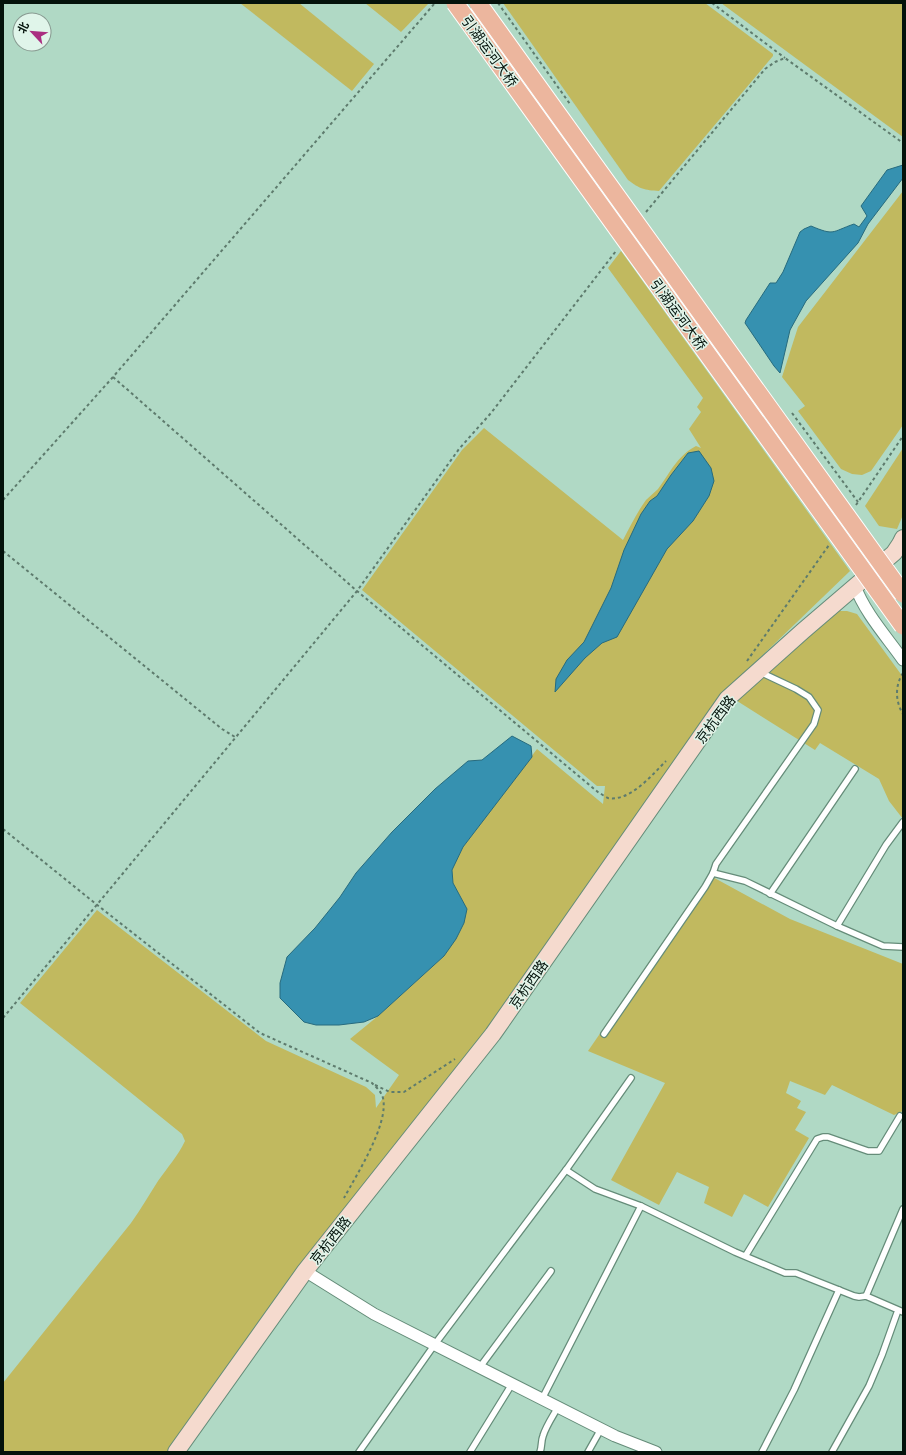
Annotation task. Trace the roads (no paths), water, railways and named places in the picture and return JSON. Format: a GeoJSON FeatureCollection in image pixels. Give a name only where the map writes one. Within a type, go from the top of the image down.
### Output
{"type":"FeatureCollection","features":[{"type":"Feature","properties":{"kind":"main road","name":"引湖运河大桥"},"geometry":{"type":"LineString","coordinates":[[455,3],[903,626]]}},
{"type":"Feature","properties":{"kind":"main road","name":"引湖运河大桥"},"geometry":{"type":"LineString","coordinates":[[478,3],[903,594]]}},
{"type":"Feature","properties":{"kind":"main road","name":"京杭西路"},"geometry":{"type":"LineString","coordinates":[[176,1452],[305,1271],[493,1034],[727,699],[751,669],[855,586],[898,555],[903,538]]}},
{"type":"Feature","properties":{"kind":"street"},"geometry":{"type":"LineString","coordinates":[[855,586],[858,596],[903,660]]}},
{"type":"Feature","properties":{"kind":"street"},"geometry":{"type":"LineString","coordinates":[[305,1271],[374,1314],[614,1436],[656,1452]]}},
{"type":"Feature","properties":{"kind":"lane"},"geometry":{"type":"LineString","coordinates":[[604,1034],[713,873],[716,864],[814,724],[818,710],[808,697],[796,689],[751,669]]}},
{"type":"Feature","properties":{"kind":"lane"},"geometry":{"type":"LineString","coordinates":[[770,894],[856,769]]}},
{"type":"Feature","properties":{"kind":"lane"},"geometry":{"type":"LineString","coordinates":[[837,926],[886,845],[903,822]]}},
{"type":"Feature","properties":{"kind":"lane"},"geometry":{"type":"LineString","coordinates":[[713,873],[745,881],[837,926],[884,946],[903,947]]}},
{"type":"Feature","properties":{"kind":"lane"},"geometry":{"type":"LineString","coordinates":[[359,1452],[435,1344],[566,1170],[631,1078]]}},
{"type":"Feature","properties":{"kind":"lane"},"geometry":{"type":"LineString","coordinates":[[746,1255],[817,1139],[828,1136],[868,1151],[879,1151],[900,1116]]}},
{"type":"Feature","properties":{"kind":"lane"},"geometry":{"type":"LineString","coordinates":[[566,1170],[595,1190],[641,1206],[735,1252],[746,1255],[785,1273],[796,1273],[859,1297],[866,1296],[900,1313],[869,1386],[832,1452]]}},
{"type":"Feature","properties":{"kind":"lane"},"geometry":{"type":"LineString","coordinates":[[542,1399],[641,1206]]}},
{"type":"Feature","properties":{"kind":"lane"},"geometry":{"type":"LineString","coordinates":[[866,1296],[903,1209]]}},
{"type":"Feature","properties":{"kind":"lane"},"geometry":{"type":"LineString","coordinates":[[480,1367],[551,1271]]}},
{"type":"Feature","properties":{"kind":"lane"},"geometry":{"type":"LineString","coordinates":[[762,1452],[794,1390],[839,1290]]}},
{"type":"Feature","properties":{"kind":"lane"},"geometry":{"type":"LineString","coordinates":[[470,1452],[512,1384]]}},
{"type":"Feature","properties":{"kind":"lane"},"geometry":{"type":"LineString","coordinates":[[540,1452],[542,1448],[542,1438],[558,1407]]}},
{"type":"Feature","properties":{"kind":"lane"},"geometry":{"type":"LineString","coordinates":[[588,1452],[601,1429]]}},
{"type":"Feature","properties":{"kind":"water"},"geometry":{"type":"Polygon","coordinates":[[[903,165],[903,178],[868,224],[858,243],[806,301],[790,330],[780,373],[745,323],[746,320],[770,283],[776,283],[783,272],[800,232],[811,226],[829,232],[837,231],[854,224],[859,227],[867,216],[861,206],[887,170],[903,165]]]}},
{"type":"Feature","properties":{"kind":"water"},"geometry":{"type":"Polygon","coordinates":[[[699,451],[711,468],[714,481],[709,496],[693,521],[667,549],[617,637],[602,643],[585,658],[555,692],[556,679],[567,660],[584,642],[611,588],[624,550],[641,514],[650,501],[657,496],[688,453],[699,451]]]}},
{"type":"Feature","properties":{"kind":"water"},"geometry":{"type":"Polygon","coordinates":[[[512,736],[531,746],[532,757],[463,847],[452,870],[453,883],[467,909],[464,923],[456,939],[444,956],[378,1016],[364,1022],[339,1025],[316,1025],[304,1022],[280,998],[280,983],[287,957],[315,928],[340,897],[356,873],[392,832],[435,789],[468,761],[482,760],[512,736]]]}}]}
